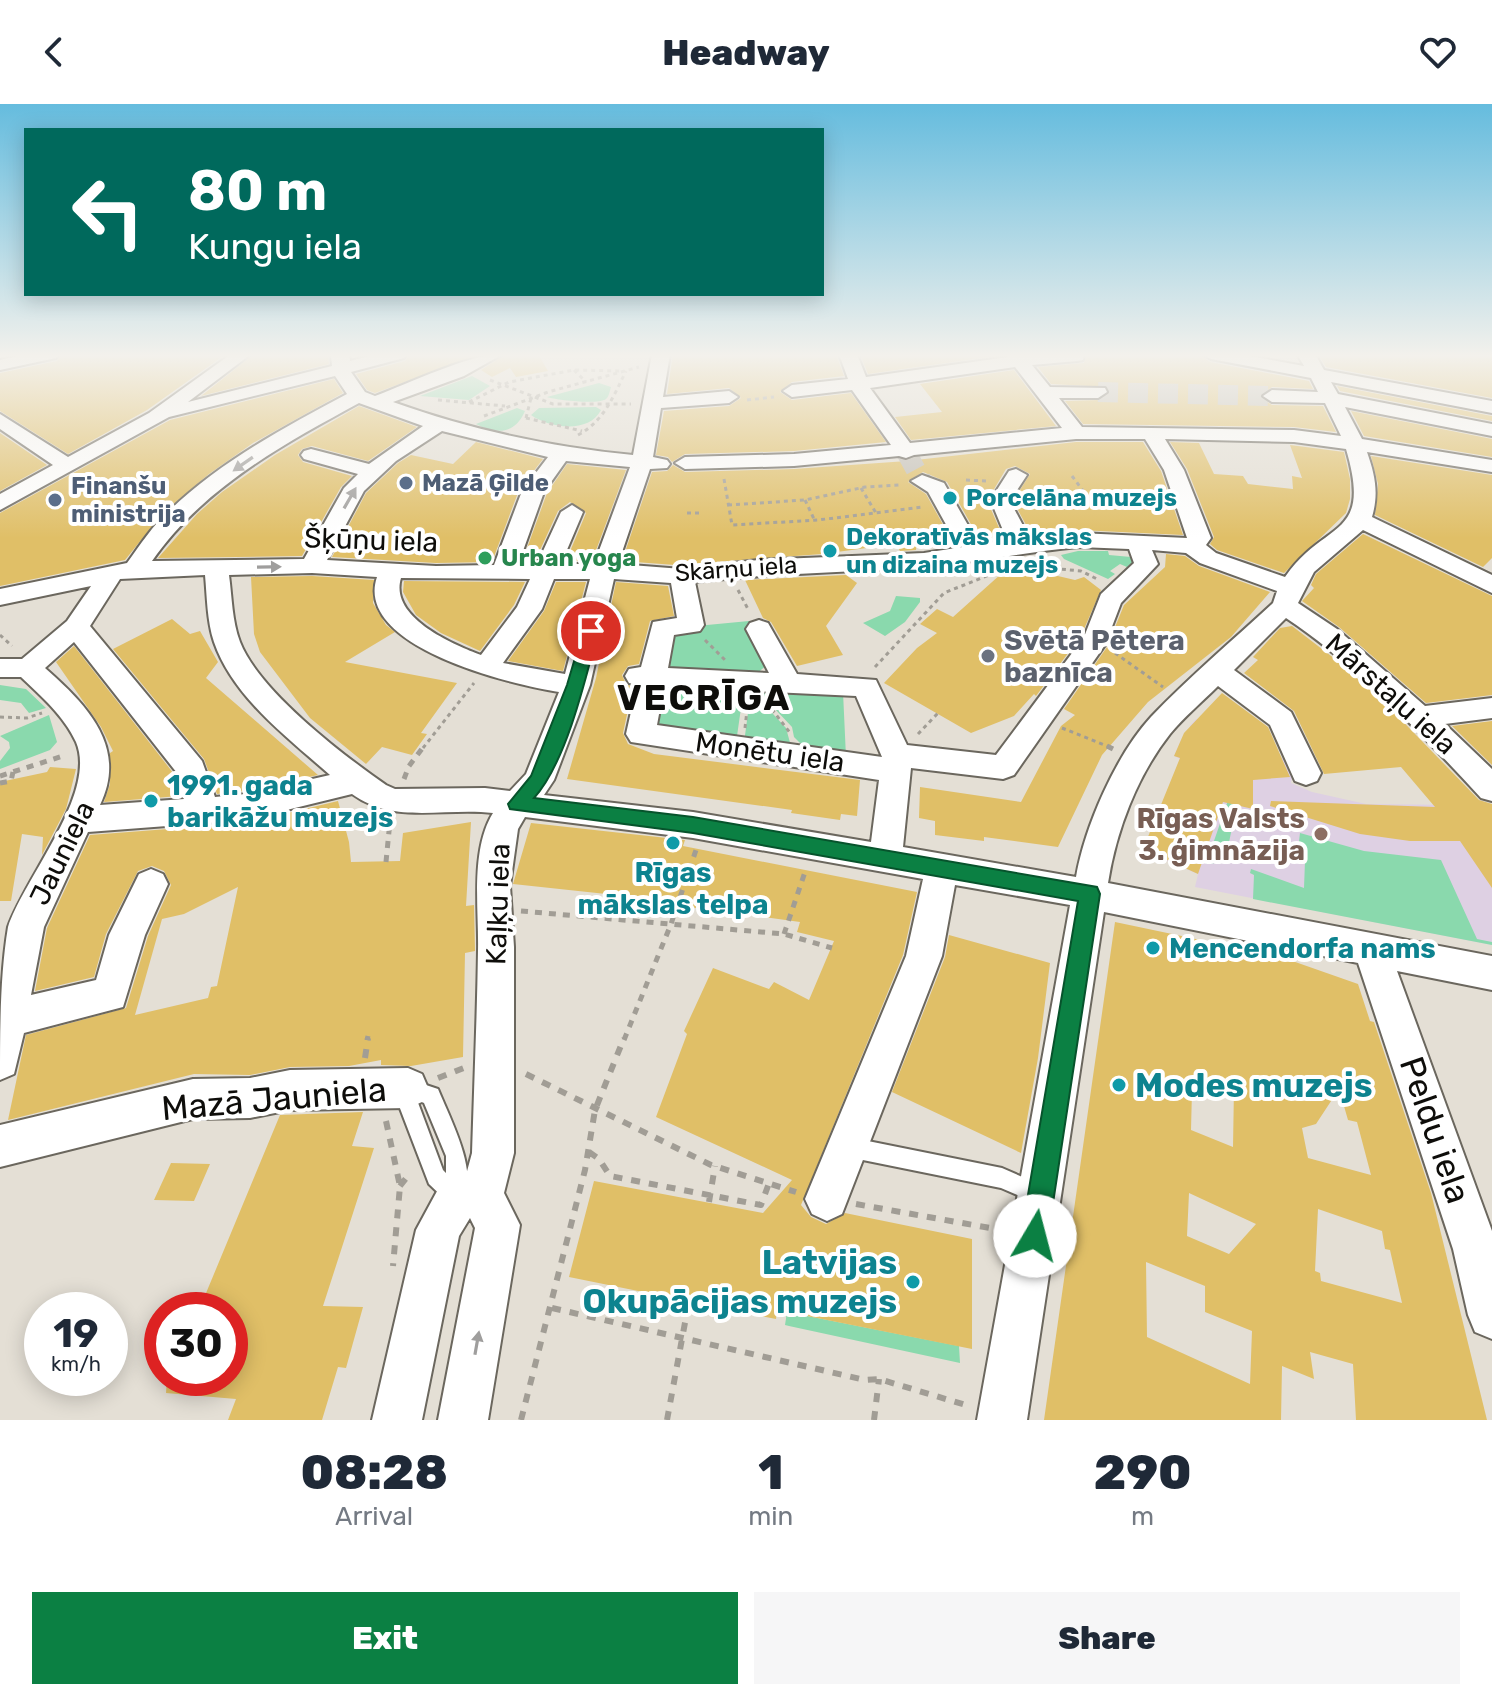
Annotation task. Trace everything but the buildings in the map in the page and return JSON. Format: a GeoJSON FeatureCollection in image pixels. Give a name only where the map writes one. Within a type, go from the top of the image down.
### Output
{"type":"FeatureCollection","features":[{"type":"Feature","properties":{"kind":"street"},"geometry":{"type":"LineString","coordinates":[[0,503],[161,415]]}},
{"type":"Feature","properties":{"kind":"street"},"geometry":{"type":"LineString","coordinates":[[92,746],[66,703],[14,668],[76,627],[123,572],[196,498],[291,432],[331,415]]}},
{"type":"Feature","properties":{"kind":"street"},"geometry":{"type":"LineString","coordinates":[[418,415],[448,427],[562,454],[642,462],[794,460],[1015,444],[1076,433],[1161,442],[1270,433],[1492,466]]}},
{"type":"Feature","properties":{"kind":"street","name":"Kaļķu iela"},"geometry":{"type":"LineString","coordinates":[[397,1420],[438,1230],[469,1196],[493,1153],[496,947],[493,886],[502,826],[539,780],[584,677],[605,571],[642,462],[651,415]]}},
{"type":"Feature","properties":{"kind":"street"},"geometry":{"type":"LineString","coordinates":[[880,415],[903,450]]}},
{"type":"Feature","properties":{"kind":"street"},"geometry":{"type":"LineString","coordinates":[[1062,415],[1076,433]]}},
{"type":"Feature","properties":{"kind":"street"},"geometry":{"type":"LineString","coordinates":[[1002,1419],[1035,1236],[1098,843],[1137,759],[1160,726],[1286,597],[1315,556],[1362,521],[1367,502],[1365,476],[1339,415]]}},
{"type":"Feature","properties":{"kind":"street"},"geometry":{"type":"LineString","coordinates":[[1418,415],[1492,430]]}},
{"type":"Feature","properties":{"kind":"street"},"geometry":{"type":"LineString","coordinates":[[1,422],[52,458],[70,465]]}},
{"type":"Feature","properties":{"kind":"street"},"geometry":{"type":"LineString","coordinates":[[312,566],[355,488],[370,471],[448,427]]}},
{"type":"Feature","properties":{"kind":"street"},"geometry":{"type":"LineString","coordinates":[[1161,442],[1199,538],[1193,547]]}},
{"type":"Feature","properties":{"kind":"street"},"geometry":{"type":"LineString","coordinates":[[503,572],[533,491],[562,454]]}},
{"type":"Feature","properties":{"kind":"street"},"geometry":{"type":"LineString","coordinates":[[311,455],[370,471]]}},
{"type":"Feature","properties":{"kind":"street"},"geometry":{"type":"LineString","coordinates":[[1016,475],[1004,501],[1021,545]]}},
{"type":"Feature","properties":{"kind":"street"},"geometry":{"type":"LineString","coordinates":[[922,482],[936,488],[969,544]]}},
{"type":"Feature","properties":{"kind":"street"},"geometry":{"type":"LineString","coordinates":[[487,666],[529,609],[572,512]]}},
{"type":"Feature","properties":{"kind":"street"},"geometry":{"type":"LineString","coordinates":[[1362,521],[1492,585]]}},
{"type":"Feature","properties":{"kind":"street","name":"Skārņu iela"},"geometry":{"type":"LineString","coordinates":[[605,571],[727,571],[924,560],[969,544],[1021,545],[1079,540],[1138,542],[1193,547],[1208,558],[1286,597]]}},
{"type":"Feature","properties":{"kind":"street"},"geometry":{"type":"LineString","coordinates":[[896,763],[1003,767],[1096,639],[1110,600],[1146,564],[1138,542]]}},
{"type":"Feature","properties":{"kind":"street","name":"Šķūņu iela"},"geometry":{"type":"LineString","coordinates":[[0,597],[123,572],[216,568],[312,566],[387,597],[503,572],[605,571]]}},
{"type":"Feature","properties":{"kind":"street"},"geometry":{"type":"LineString","coordinates":[[216,568],[227,641],[238,664],[259,691],[357,781],[375,794],[395,801],[485,800],[703,827],[1090,894],[1492,973]]}},
{"type":"Feature","properties":{"kind":"street","name":"Monētu iela"},"geometry":{"type":"LineString","coordinates":[[682,570],[691,625],[662,628],[646,676],[641,734],[896,763]]}},
{"type":"Feature","properties":{"kind":"street"},"geometry":{"type":"LineString","coordinates":[[387,597],[428,639],[499,672],[584,677]]}},
{"type":"Feature","properties":{"kind":"street","name":"Mārstaļu iela"},"geometry":{"type":"LineString","coordinates":[[1286,597],[1301,615],[1420,717],[1492,789]]}},
{"type":"Feature","properties":{"kind":"street"},"geometry":{"type":"LineString","coordinates":[[76,627],[191,769],[203,810]]}},
{"type":"Feature","properties":{"kind":"street"},"geometry":{"type":"LineString","coordinates":[[759,629],[789,684]]}},
{"type":"Feature","properties":{"kind":"street"},"geometry":{"type":"LineString","coordinates":[[1217,671],[1281,719],[1306,773]]}},
{"type":"Feature","properties":{"kind":"street"},"geometry":{"type":"LineString","coordinates":[[646,676],[866,687],[896,763],[885,858]]}},
{"type":"Feature","properties":{"kind":"street"},"geometry":{"type":"LineString","coordinates":[[1420,717],[1492,708]]}},
{"type":"Feature","properties":{"kind":"street","name":"Jauniela"},"geometry":{"type":"LineString","coordinates":[[0,1060],[26,927],[85,805],[96,759],[92,746]]}},
{"type":"Feature","properties":{"kind":"street"},"geometry":{"type":"LineString","coordinates":[[85,805],[203,810],[246,807],[357,781]]}},
{"type":"Feature","properties":{"kind":"street"},"geometry":{"type":"LineString","coordinates":[[827,1199],[924,956],[942,868]]}},
{"type":"Feature","properties":{"kind":"street"},"geometry":{"type":"LineString","coordinates":[[8,1019],[110,994],[127,935],[151,884]]}},
{"type":"Feature","properties":{"kind":"street","name":"Peldu iela"},"geometry":{"type":"LineString","coordinates":[[1371,948],[1476,1249],[1492,1315]]}},
{"type":"Feature","properties":{"kind":"street","name":"Mazā Jauniela"},"geometry":{"type":"LineString","coordinates":[[0,1146],[193,1099],[250,1098],[290,1090],[408,1088]]}},
{"type":"Feature","properties":{"kind":"street"},"geometry":{"type":"LineString","coordinates":[[463,1420],[498,1225],[469,1196]]}},
{"type":"Feature","properties":{"kind":"lane"},"geometry":{"type":"LineString","coordinates":[[408,1088],[407,1103],[436,1177],[469,1196]]}},
{"type":"Feature","properties":{"kind":"lane"},"geometry":{"type":"LineString","coordinates":[[848,1147],[1002,1178],[1040,1195]]}},
{"type":"Feature","properties":{"kind":"path"},"geometry":{"type":"LineString","coordinates":[[448,427],[482,415]]}},
{"type":"Feature","properties":{"kind":"path"},"geometry":{"type":"LineString","coordinates":[[562,454],[567,445],[582,431],[594,426],[602,415]]}},
{"type":"Feature","properties":{"kind":"path"},"geometry":{"type":"LineString","coordinates":[[505,440],[526,418],[582,431]]}},
{"type":"Feature","properties":{"kind":"path"},"geometry":{"type":"LineString","coordinates":[[1072,476],[1090,500]]}},
{"type":"Feature","properties":{"kind":"path"},"geometry":{"type":"LineString","coordinates":[[723,477],[732,525],[815,520],[946,505]]}},
{"type":"Feature","properties":{"kind":"path"},"geometry":{"type":"LineString","coordinates":[[966,480],[983,480]]}},
{"type":"Feature","properties":{"kind":"path"},"geometry":{"type":"LineString","coordinates":[[728,505],[805,500],[861,488],[922,482]]}},
{"type":"Feature","properties":{"kind":"path"},"geometry":{"type":"LineString","coordinates":[[861,488],[876,513]]}},
{"type":"Feature","properties":{"kind":"path"},"geometry":{"type":"LineString","coordinates":[[805,500],[815,520]]}},
{"type":"Feature","properties":{"kind":"path"},"geometry":{"type":"LineString","coordinates":[[722,513],[728,512]]}},
{"type":"Feature","properties":{"kind":"path"},"geometry":{"type":"LineString","coordinates":[[687,513],[703,513]]}},
{"type":"Feature","properties":{"kind":"path"},"geometry":{"type":"LineString","coordinates":[[1033,567],[1054,566],[1081,571],[1119,591]]}},
{"type":"Feature","properties":{"kind":"path"},"geometry":{"type":"LineString","coordinates":[[727,571],[759,629]]}},
{"type":"Feature","properties":{"kind":"path"},"geometry":{"type":"LineString","coordinates":[[866,687],[875,667],[944,593],[999,572]]}},
{"type":"Feature","properties":{"kind":"path"},"geometry":{"type":"LineString","coordinates":[[1096,639],[1184,703]]}},
{"type":"Feature","properties":{"kind":"path"},"geometry":{"type":"LineString","coordinates":[[395,801],[409,766],[487,666]]}},
{"type":"Feature","properties":{"kind":"path"},"geometry":{"type":"LineString","coordinates":[[0,717],[29,717],[29,726]]}},
{"type":"Feature","properties":{"kind":"path"},"geometry":{"type":"LineString","coordinates":[[1038,718],[1137,759]]}},
{"type":"Feature","properties":{"kind":"path"},"geometry":{"type":"LineString","coordinates":[[0,776],[92,746]]}},
{"type":"Feature","properties":{"kind":"path"},"geometry":{"type":"LineString","coordinates":[[0,783],[11,781],[13,772]]}},
{"type":"Feature","properties":{"kind":"path"},"geometry":{"type":"LineString","coordinates":[[521,1420],[552,1308],[595,1110],[671,924],[703,827]]}},
{"type":"Feature","properties":{"kind":"path"},"geometry":{"type":"LineString","coordinates":[[386,862],[387,839]]}},
{"type":"Feature","properties":{"kind":"path"},"geometry":{"type":"LineString","coordinates":[[784,934],[814,846]]}},
{"type":"Feature","properties":{"kind":"path"},"geometry":{"type":"LineString","coordinates":[[494,908],[784,934],[832,948]]}},
{"type":"Feature","properties":{"kind":"path"},"geometry":{"type":"LineString","coordinates":[[408,1088],[492,1057],[715,1166],[827,1199],[1035,1236]]}},
{"type":"Feature","properties":{"kind":"path"},"geometry":{"type":"LineString","coordinates":[[361,1089],[384,1114],[400,1186]]}},
{"type":"Feature","properties":{"kind":"path"},"geometry":{"type":"LineString","coordinates":[[588,1152],[599,1159],[610,1176],[710,1199],[761,1205],[769,1183]]}},
{"type":"Feature","properties":{"kind":"path"},"geometry":{"type":"LineString","coordinates":[[710,1199],[715,1166]]}},
{"type":"Feature","properties":{"kind":"path"},"geometry":{"type":"LineString","coordinates":[[667,1420],[689,1301]]}},
{"type":"Feature","properties":{"kind":"path"},"geometry":{"type":"LineString","coordinates":[[552,1308],[865,1380],[879,1379],[1002,1419]]}},
{"type":"Feature","properties":{"kind":"path"},"geometry":{"type":"LineString","coordinates":[[874,1420],[879,1379]]}},
{"type":"Feature","properties":{"kind":"shaded area","name":"Rīgas Valsts 3. ģimnāzija"},"geometry":{"type":"Polygon","coordinates":[[[1196,719],[1270,755],[1286,759],[1292,776],[1291,783],[1312,792],[1366,804],[1455,805],[1492,815],[1492,945],[1195,887],[1198,874],[1143,851],[1180,759],[1174,756],[1181,740],[1187,742],[1190,726],[1196,719]]]}},
{"type":"Feature","properties":{"kind":"green space"},"geometry":{"type":"Polygon","coordinates":[[[498,415],[523,415],[505,430],[491,430],[476,424],[498,415]]]}},
{"type":"Feature","properties":{"kind":"green space"},"geometry":{"type":"Polygon","coordinates":[[[532,415],[597,415],[578,426],[539,420],[532,415]]]}},
{"type":"Feature","properties":{"kind":"green space"},"geometry":{"type":"Polygon","coordinates":[[[1078,551],[1108,551],[1109,555],[1131,557],[1134,561],[1127,567],[1120,564],[1110,571],[1115,574],[1108,579],[1061,555],[1078,551]]]}},
{"type":"Feature","properties":{"kind":"green space"},"geometry":{"type":"Polygon","coordinates":[[[896,596],[920,598],[905,622],[885,636],[863,623],[890,611],[896,596]]]}},
{"type":"Feature","properties":{"kind":"green space"},"geometry":{"type":"Polygon","coordinates":[[[749,621],[770,662],[751,679],[656,674],[665,629],[749,621]]]}},
{"type":"Feature","properties":{"kind":"green space"},"geometry":{"type":"Polygon","coordinates":[[[656,680],[744,687],[736,743],[647,730],[656,680]]]}},
{"type":"Feature","properties":{"kind":"green space"},"geometry":{"type":"Polygon","coordinates":[[[0,685],[26,689],[46,708],[29,713],[21,703],[0,700],[0,685]]]}},
{"type":"Feature","properties":{"kind":"green space"},"geometry":{"type":"Polygon","coordinates":[[[756,689],[843,692],[846,757],[810,753],[794,737],[792,727],[756,689]]]}},
{"type":"Feature","properties":{"kind":"green space"},"geometry":{"type":"Polygon","coordinates":[[[751,690],[786,728],[792,750],[744,743],[751,690]]]}},
{"type":"Feature","properties":{"kind":"green space"},"geometry":{"type":"Polygon","coordinates":[[[49,715],[57,742],[50,750],[0,769],[0,761],[10,748],[9,742],[0,736],[49,715]]]}},
{"type":"Feature","properties":{"kind":"green space"},"geometry":{"type":"Polygon","coordinates":[[[1233,786],[1241,801],[1236,808],[1225,862],[1206,864],[1233,786]]]}},
{"type":"Feature","properties":{"kind":"green space"},"geometry":{"type":"Polygon","coordinates":[[[1300,833],[1364,851],[1441,860],[1477,939],[1492,942],[1492,945],[1253,899],[1254,875],[1250,873],[1251,869],[1304,888],[1305,861],[1297,858],[1300,833]]]}},
{"type":"Feature","properties":{"kind":"green space"},"geometry":{"type":"Polygon","coordinates":[[[787,1312],[959,1346],[960,1363],[785,1325],[787,1312]]]}},
{"type":"Feature","properties":{"kind":"tunnel"},"geometry":{"type":"LineString","coordinates":[[906,452],[922,481]]}},
{"type":"Feature","properties":{"kind":"tunnel"},"geometry":{"type":"LineString","coordinates":[[962,534],[969,545]]}},
{"type":"Feature","properties":{"kind":"place","name":"Mazā Ģilde"},"geometry":{"type":"Point","coordinates":[406,483]}},
{"type":"Feature","properties":{"kind":"place","name":"Porcelāna muzejs"},"geometry":{"type":"Point","coordinates":[950,498]}},
{"type":"Feature","properties":{"kind":"place","name":"Finanšu ministrija"},"geometry":{"type":"Point","coordinates":[55,500]}},
{"type":"Feature","properties":{"kind":"place","name":"Dekoratīvās mākslas un dizaina muzejs"},"geometry":{"type":"Point","coordinates":[830,551]}},
{"type":"Feature","properties":{"kind":"place","name":"Urban yoga"},"geometry":{"type":"Point","coordinates":[485,558]}},
{"type":"Feature","properties":{"kind":"place","name":"Svētā Pētera baznīca"},"geometry":{"type":"Point","coordinates":[988,656]}},
{"type":"Feature","properties":{"kind":"place","name":"1991. gada barikāžu muzejs"},"geometry":{"type":"Point","coordinates":[151,801]}},
{"type":"Feature","properties":{"kind":"place","name":"Rīgas Valsts 3. ģimnāzija"},"geometry":{"type":"Point","coordinates":[1321,834]}},
{"type":"Feature","properties":{"kind":"place","name":"Rīgas mākslas telpa"},"geometry":{"type":"Point","coordinates":[673,843]}},
{"type":"Feature","properties":{"kind":"place","name":"Mencendorfa nams"},"geometry":{"type":"Point","coordinates":[1153,948]}},
{"type":"Feature","properties":{"kind":"place","name":"Modes muzejs"},"geometry":{"type":"Point","coordinates":[1119,1085]}},
{"type":"Feature","properties":{"kind":"place","name":"Latvijas Okupācijas muzejs"},"geometry":{"type":"Point","coordinates":[913,1282]}},
{"type":"Feature","properties":{"kind":"district","name":"VECRĪGA"},"geometry":{"type":"Point","coordinates":[704,697]}},
{"type":"Feature","properties":{"kind":"route"},"geometry":{"type":"LineString","coordinates":[[591,631],[576,685],[539,780],[517,804],[693,825],[1090,894],[1035,1236]]}}]}
